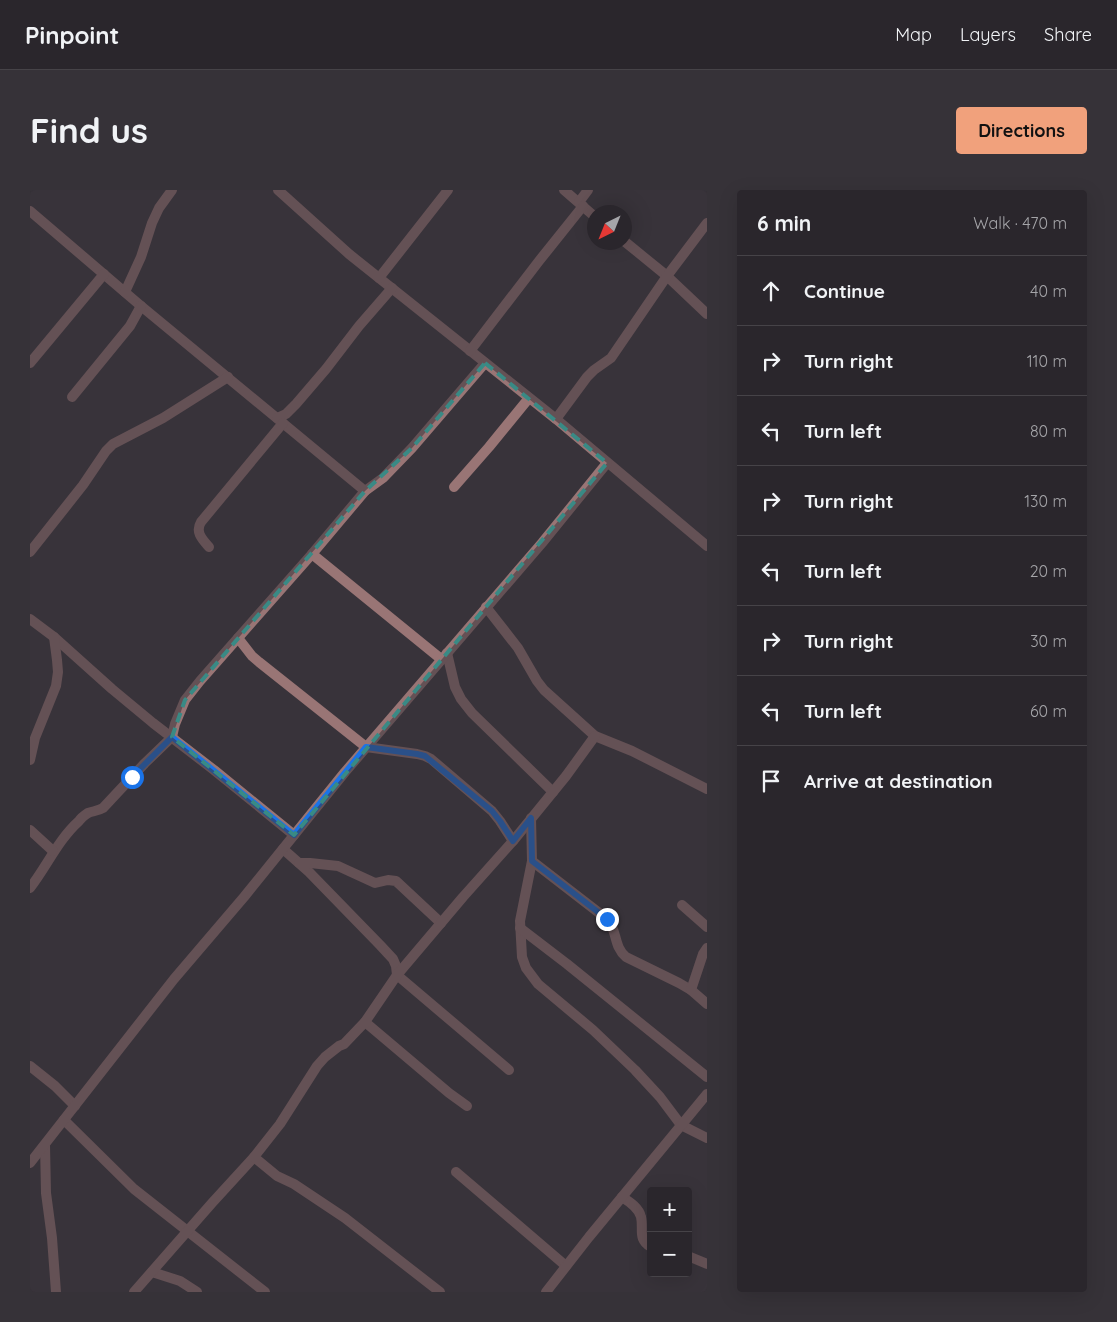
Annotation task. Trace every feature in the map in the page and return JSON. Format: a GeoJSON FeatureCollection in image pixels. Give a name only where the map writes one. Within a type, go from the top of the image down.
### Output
{"type":"FeatureCollection","features":[{"type":"Feature","properties":{"kind":"street"},"geometry":{"type":"LineString","coordinates":[[125,292],[141,257],[152,223],[159,208],[172,190]]}},
{"type":"Feature","properties":{"kind":"street"},"geometry":{"type":"LineString","coordinates":[[278,190],[342,248],[556,419],[707,546]]}},
{"type":"Feature","properties":{"kind":"street"},"geometry":{"type":"LineString","coordinates":[[379,278],[448,190]]}},
{"type":"Feature","properties":{"kind":"street"},"geometry":{"type":"LineString","coordinates":[[564,190],[587,210]]}},
{"type":"Feature","properties":{"kind":"street"},"geometry":{"type":"LineString","coordinates":[[470,351],[581,204],[588,190]]}},
{"type":"Feature","properties":{"kind":"street"},"geometry":{"type":"LineString","coordinates":[[30,211],[141,306],[365,491]]}},
{"type":"Feature","properties":{"kind":"street"},"geometry":{"type":"LineString","coordinates":[[556,419],[586,377],[611,358],[667,276],[707,223]]}},
{"type":"Feature","properties":{"kind":"street"},"geometry":{"type":"LineString","coordinates":[[632,248],[667,276],[707,314]]}},
{"type":"Feature","properties":{"kind":"street"},"geometry":{"type":"LineString","coordinates":[[30,363],[104,274]]}},
{"type":"Feature","properties":{"kind":"street"},"geometry":{"type":"LineString","coordinates":[[209,547],[200,537],[198,527],[200,522],[280,420],[326,369],[359,326],[392,288]]}},
{"type":"Feature","properties":{"kind":"street"},"geometry":{"type":"LineString","coordinates":[[72,397],[130,326],[141,306]]}},
{"type":"Feature","properties":{"kind":"street"},"geometry":{"type":"LineString","coordinates":[[30,888],[41,874],[53,851],[78,821],[89,813],[99,811],[172,737],[185,700],[200,681],[365,491],[383,478],[412,448],[485,363]]}},
{"type":"Feature","properties":{"kind":"street"},"geometry":{"type":"LineString","coordinates":[[30,552],[83,485],[106,451],[114,444],[163,418],[228,377]]}},
{"type":"Feature","properties":{"kind":"street"},"geometry":{"type":"LineString","coordinates":[[454,487],[490,447],[529,398]]}},
{"type":"Feature","properties":{"kind":"street"},"geometry":{"type":"LineString","coordinates":[[30,1164],[174,979],[244,897],[366,747],[542,543],[607,463]]}},
{"type":"Feature","properties":{"kind":"street"},"geometry":{"type":"LineString","coordinates":[[312,554],[444,656],[461,699],[553,792]]}},
{"type":"Feature","properties":{"kind":"street"},"geometry":{"type":"LineString","coordinates":[[486,607],[514,642],[544,690],[595,736],[632,751],[707,789]]}},
{"type":"Feature","properties":{"kind":"street"},"geometry":{"type":"LineString","coordinates":[[30,619],[54,637],[112,689],[294,835]]}},
{"type":"Feature","properties":{"kind":"street"},"geometry":{"type":"LineString","coordinates":[[30,760],[35,738],[56,686],[58,672],[54,637]]}},
{"type":"Feature","properties":{"kind":"street"},"geometry":{"type":"LineString","coordinates":[[238,638],[259,662],[366,747],[425,756],[492,811],[513,841]]}},
{"type":"Feature","properties":{"kind":"street"},"geometry":{"type":"LineString","coordinates":[[134,1292],[254,1157],[280,1124],[317,1066],[338,1046],[344,1044],[366,1022],[397,975],[513,841],[595,736]]}},
{"type":"Feature","properties":{"kind":"street"},"geometry":{"type":"LineString","coordinates":[[531,818],[532,861],[520,921],[522,957],[526,968],[538,984],[593,1030],[635,1070],[660,1097],[681,1125],[707,1138]]}},
{"type":"Feature","properties":{"kind":"street"},"geometry":{"type":"LineString","coordinates":[[30,830],[53,851]]}},
{"type":"Feature","properties":{"kind":"street"},"geometry":{"type":"LineString","coordinates":[[283,849],[345,908],[394,960],[397,975],[509,1070]]}},
{"type":"Feature","properties":{"kind":"street"},"geometry":{"type":"LineString","coordinates":[[532,861],[612,924],[617,946],[621,953],[691,990],[707,1004]]}},
{"type":"Feature","properties":{"kind":"street"},"geometry":{"type":"LineString","coordinates":[[299,863],[338,866],[375,883],[388,880],[396,881],[441,924]]}},
{"type":"Feature","properties":{"kind":"street"},"geometry":{"type":"LineString","coordinates":[[682,905],[707,927]]}},
{"type":"Feature","properties":{"kind":"street"},"geometry":{"type":"LineString","coordinates":[[520,928],[707,1077]]}},
{"type":"Feature","properties":{"kind":"street"},"geometry":{"type":"LineString","coordinates":[[691,990],[703,954],[707,948]]}},
{"type":"Feature","properties":{"kind":"street"},"geometry":{"type":"LineString","coordinates":[[366,1022],[467,1106]]}},
{"type":"Feature","properties":{"kind":"street"},"geometry":{"type":"LineString","coordinates":[[30,1066],[55,1086],[75,1106]]}},
{"type":"Feature","properties":{"kind":"street"},"geometry":{"type":"LineString","coordinates":[[546,1292],[707,1094]]}},
{"type":"Feature","properties":{"kind":"street"},"geometry":{"type":"LineString","coordinates":[[64,1120],[134,1189],[265,1292]]}},
{"type":"Feature","properties":{"kind":"street"},"geometry":{"type":"LineString","coordinates":[[45,1145],[46,1193],[56,1292]]}},
{"type":"Feature","properties":{"kind":"street"},"geometry":{"type":"LineString","coordinates":[[254,1157],[277,1176],[294,1184],[345,1218],[440,1292]]}},
{"type":"Feature","properties":{"kind":"street"},"geometry":{"type":"LineString","coordinates":[[456,1172],[566,1266]]}},
{"type":"Feature","properties":{"kind":"street"},"geometry":{"type":"LineString","coordinates":[[622,1197],[635,1206],[641,1214],[641,1230],[647,1245]]}},
{"type":"Feature","properties":{"kind":"street"},"geometry":{"type":"LineString","coordinates":[[692,1258],[707,1264]]}},
{"type":"Feature","properties":{"kind":"street"},"geometry":{"type":"LineString","coordinates":[[152,1272],[180,1282],[196,1292]]}},
{"type":"Feature","properties":{"kind":"highlighted area"},"geometry":{"type":"Polygon","coordinates":[[[485,363],[607,463],[294,835],[172,737],[185,700],[365,491],[412,448],[485,363]]]}},
{"type":"Feature","properties":{"kind":"route"},"geometry":{"type":"LineString","coordinates":[[132,777],[172,737],[294,835],[366,747],[425,756],[492,811],[513,841],[531,818],[532,861],[607,919]]}}]}
